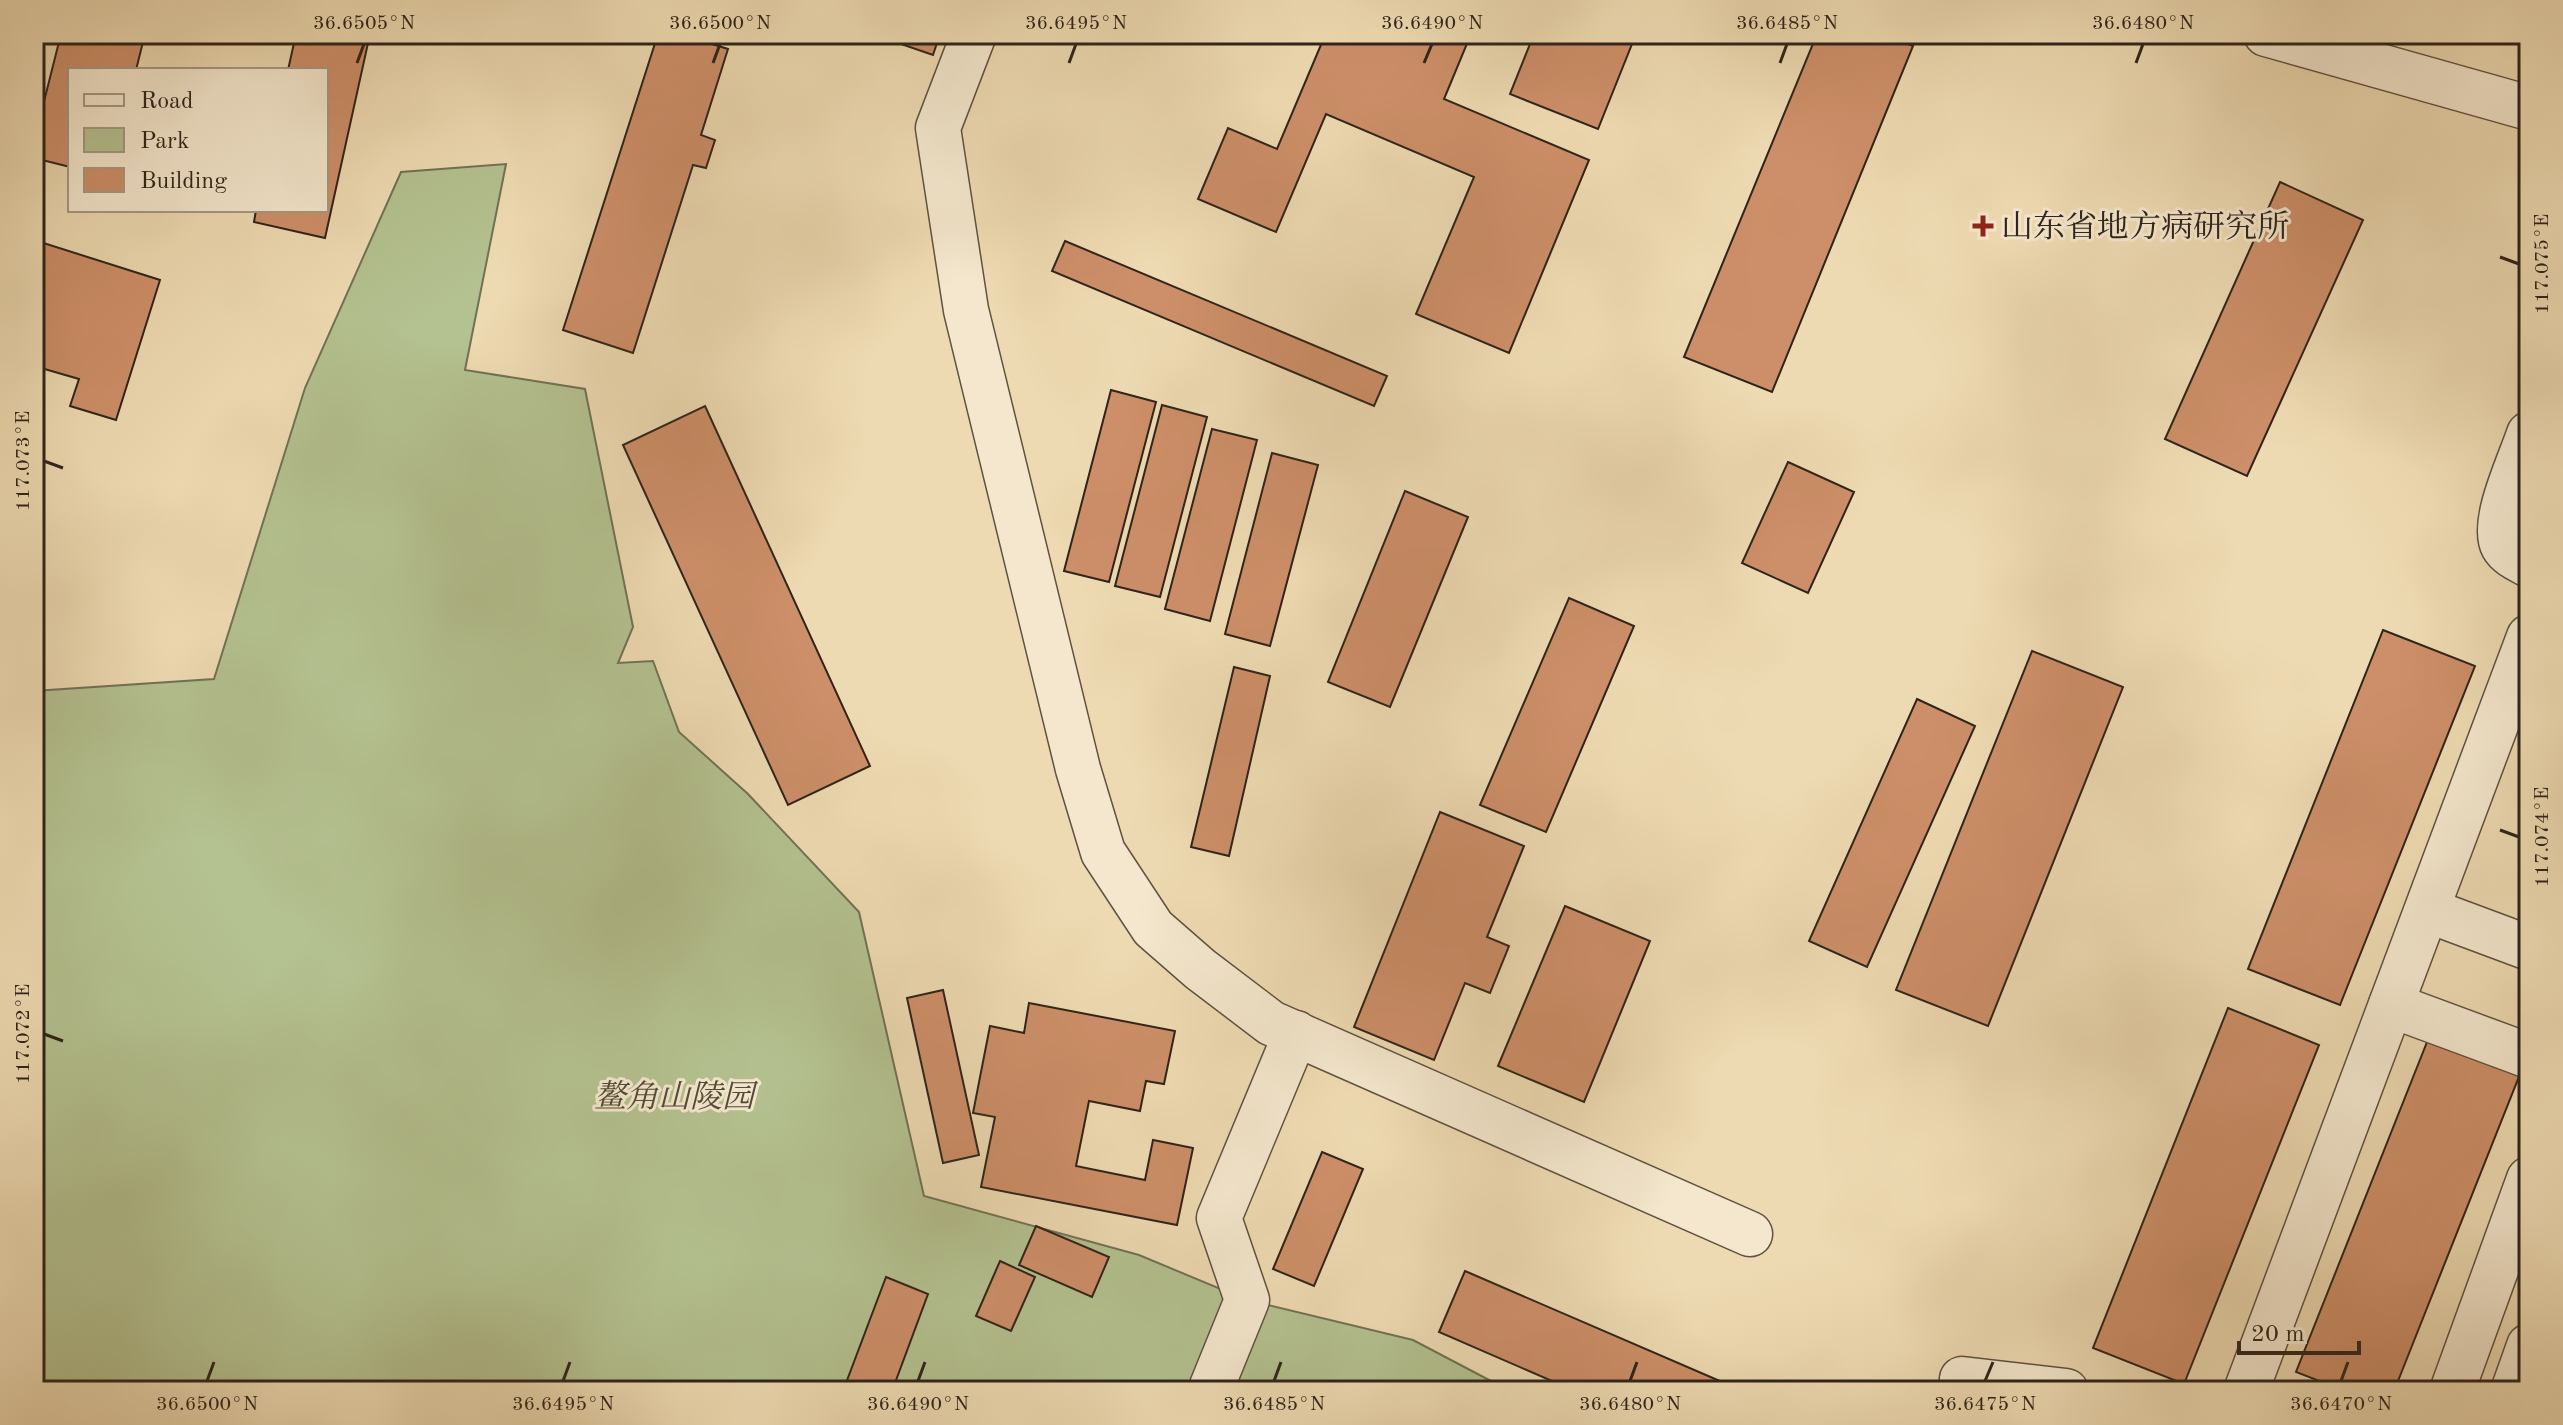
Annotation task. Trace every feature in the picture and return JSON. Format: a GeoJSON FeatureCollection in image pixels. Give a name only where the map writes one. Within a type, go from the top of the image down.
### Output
{"type":"FeatureCollection","features":[{"type":"Feature","properties":{"kind":"street"},"geometry":{"type":"LineString","coordinates":[[974,34],[938,128],[966,310],[1078,769],[1103,852],[1153,928],[1200,969],[1271,1023],[1750,1234]]}},
{"type":"Feature","properties":{"kind":"street"},"geometry":{"type":"LineString","coordinates":[[2266,34],[2529,108]]}},
{"type":"Feature","properties":{"kind":"street"},"geometry":{"type":"LineString","coordinates":[[2529,434],[2499,520],[2502,545],[2515,558],[2529,565]]}},
{"type":"Feature","properties":{"kind":"street"},"geometry":{"type":"LineString","coordinates":[[2246,1391],[2529,637]]}},
{"type":"Feature","properties":{"kind":"street"},"geometry":{"type":"LineString","coordinates":[[2427,910],[2529,948]]}},
{"type":"Feature","properties":{"kind":"street"},"geometry":{"type":"LineString","coordinates":[[2391,1005],[2529,1056]]}},
{"type":"Feature","properties":{"kind":"street"},"geometry":{"type":"LineString","coordinates":[[1210,1391],[1247,1300],[1219,1218],[1296,1033]]}},
{"type":"Feature","properties":{"kind":"street"},"geometry":{"type":"LineString","coordinates":[[2452,1391],[2529,1179]]}},
{"type":"Feature","properties":{"kind":"street"},"geometry":{"type":"LineString","coordinates":[[2513,1391],[2529,1346]]}},
{"type":"Feature","properties":{"kind":"street"},"geometry":{"type":"LineString","coordinates":[[1962,1379],[2066,1391]]}},
{"type":"Feature","properties":{"kind":"green space","name":"鳌角山陵园"},"geometry":{"type":"Polygon","coordinates":[[[506,164],[465,370],[585,389],[633,627],[618,663],[653,661],[679,732],[748,794],[859,912],[924,1196],[1139,1255],[1247,1300],[1413,1340],[1510,1391],[34,1391],[34,691],[214,679],[305,388],[401,172],[506,164]]]}},
{"type":"Feature","properties":{"kind":"building"},"geometry":{"type":"Polygon","coordinates":[[[61,34],[145,34],[136,68],[68,68],[68,166],[34,158],[34,141],[61,34]]]}},
{"type":"Feature","properties":{"kind":"building"},"geometry":{"type":"Polygon","coordinates":[[[296,34],[370,34],[325,238],[254,222],[256,212],[328,212],[328,68],[288,68],[296,34]]]}},
{"type":"Feature","properties":{"kind":"building"},"geometry":{"type":"Polygon","coordinates":[[[658,34],[680,34],[728,49],[701,135],[715,140],[706,168],[693,165],[633,353],[563,330],[658,34]]]}},
{"type":"Feature","properties":{"kind":"building"},"geometry":{"type":"Polygon","coordinates":[[[872,34],[940,34],[933,55],[872,34]]]}},
{"type":"Feature","properties":{"kind":"building"},"geometry":{"type":"Polygon","coordinates":[[[1308,34],[1471,34],[1444,99],[1589,160],[1509,353],[1416,314],[1474,177],[1326,114],[1276,232],[1198,199],[1228,128],[1277,149],[1323,40],[1308,34]]]}},
{"type":"Feature","properties":{"kind":"building"},"geometry":{"type":"Polygon","coordinates":[[[1534,34],[1636,34],[1598,129],[1510,94],[1534,34]]]}},
{"type":"Feature","properties":{"kind":"building"},"geometry":{"type":"Polygon","coordinates":[[[1817,34],[1884,34],[1913,46],[1772,392],[1684,357],[1817,34]]]}},
{"type":"Feature","properties":{"kind":"building"},"geometry":{"type":"Polygon","coordinates":[[[2280,182],[2363,220],[2247,476],[2165,439],[2280,182]]]}},
{"type":"Feature","properties":{"kind":"building"},"geometry":{"type":"Polygon","coordinates":[[[34,240],[160,280],[116,420],[70,406],[79,379],[34,366],[34,240]]]}},
{"type":"Feature","properties":{"kind":"building"},"geometry":{"type":"Polygon","coordinates":[[[1065,241],[1387,376],[1374,406],[1052,271],[1065,241]]]}},
{"type":"Feature","properties":{"kind":"building"},"geometry":{"type":"Polygon","coordinates":[[[1111,390],[1156,402],[1109,582],[1064,571],[1111,390]]]}},
{"type":"Feature","properties":{"kind":"building"},"geometry":{"type":"Polygon","coordinates":[[[1162,405],[1207,417],[1160,597],[1115,586],[1162,405]]]}},
{"type":"Feature","properties":{"kind":"building"},"geometry":{"type":"Polygon","coordinates":[[[705,406],[870,766],[788,805],[623,445],[705,406]]]}},
{"type":"Feature","properties":{"kind":"building"},"geometry":{"type":"Polygon","coordinates":[[[1212,429],[1257,440],[1210,621],[1165,609],[1212,429]]]}},
{"type":"Feature","properties":{"kind":"building"},"geometry":{"type":"Polygon","coordinates":[[[1272,453],[1318,465],[1270,646],[1225,634],[1272,453]]]}},
{"type":"Feature","properties":{"kind":"building"},"geometry":{"type":"Polygon","coordinates":[[[1788,462],[1854,492],[1808,593],[1742,563],[1788,462]]]}},
{"type":"Feature","properties":{"kind":"building"},"geometry":{"type":"Polygon","coordinates":[[[1405,491],[1468,517],[1390,707],[1328,682],[1405,491]]]}},
{"type":"Feature","properties":{"kind":"building"},"geometry":{"type":"Polygon","coordinates":[[[1569,598],[1634,626],[1546,832],[1480,805],[1569,598]]]}},
{"type":"Feature","properties":{"kind":"building"},"geometry":{"type":"Polygon","coordinates":[[[2383,630],[2475,666],[2340,1005],[2248,969],[2383,630]]]}},
{"type":"Feature","properties":{"kind":"building"},"geometry":{"type":"Polygon","coordinates":[[[2032,651],[2123,687],[1988,1026],[1896,990],[2032,651]]]}},
{"type":"Feature","properties":{"kind":"building"},"geometry":{"type":"Polygon","coordinates":[[[1234,667],[1270,676],[1229,856],[1191,847],[1234,667]]]}},
{"type":"Feature","properties":{"kind":"building"},"geometry":{"type":"Polygon","coordinates":[[[1917,699],[1975,726],[1867,967],[1809,941],[1917,699]]]}},
{"type":"Feature","properties":{"kind":"building"},"geometry":{"type":"Polygon","coordinates":[[[1440,812],[1524,846],[1487,937],[1509,946],[1490,993],[1465,983],[1434,1060],[1354,1027],[1440,812]]]}},
{"type":"Feature","properties":{"kind":"building"},"geometry":{"type":"Polygon","coordinates":[[[1565,906],[1650,941],[1584,1102],[1498,1066],[1565,906]]]}},
{"type":"Feature","properties":{"kind":"building"},"geometry":{"type":"Polygon","coordinates":[[[943,990],[979,1155],[943,1163],[907,998],[943,990]]]}},
{"type":"Feature","properties":{"kind":"building"},"geometry":{"type":"Polygon","coordinates":[[[1029,1003],[1175,1031],[1164,1084],[1146,1081],[1140,1111],[1089,1101],[1076,1166],[1145,1180],[1153,1140],[1193,1148],[1177,1225],[981,1187],[995,1117],[973,1113],[990,1026],[1024,1033],[1029,1003]]]}},
{"type":"Feature","properties":{"kind":"building"},"geometry":{"type":"Polygon","coordinates":[[[2228,1008],[2319,1045],[2184,1384],[2093,1348],[2228,1008]]]}},
{"type":"Feature","properties":{"kind":"building"},"geometry":{"type":"Polygon","coordinates":[[[2431,1032],[2522,1069],[2394,1391],[2345,1391],[2296,1372],[2431,1032]]]}},
{"type":"Feature","properties":{"kind":"building"},"geometry":{"type":"Polygon","coordinates":[[[1322,1152],[1363,1169],[1314,1286],[1273,1269],[1322,1152]]]}},
{"type":"Feature","properties":{"kind":"building"},"geometry":{"type":"Polygon","coordinates":[[[1036,1226],[1109,1257],[1092,1297],[1019,1265],[1036,1226]]]}},
{"type":"Feature","properties":{"kind":"building"},"geometry":{"type":"Polygon","coordinates":[[[1000,1261],[1035,1277],[1011,1331],[976,1316],[1000,1261]]]}},
{"type":"Feature","properties":{"kind":"building"},"geometry":{"type":"Polygon","coordinates":[[[1465,1271],[1743,1391],[1575,1391],[1439,1332],[1465,1271]]]}},
{"type":"Feature","properties":{"kind":"building"},"geometry":{"type":"Polygon","coordinates":[[[886,1277],[928,1294],[892,1391],[843,1391],[886,1277]]]}},
{"type":"Feature","properties":{"kind":"place","name":"山东省地方病研究所"},"geometry":{"type":"Point","coordinates":[1983,226]}}]}
